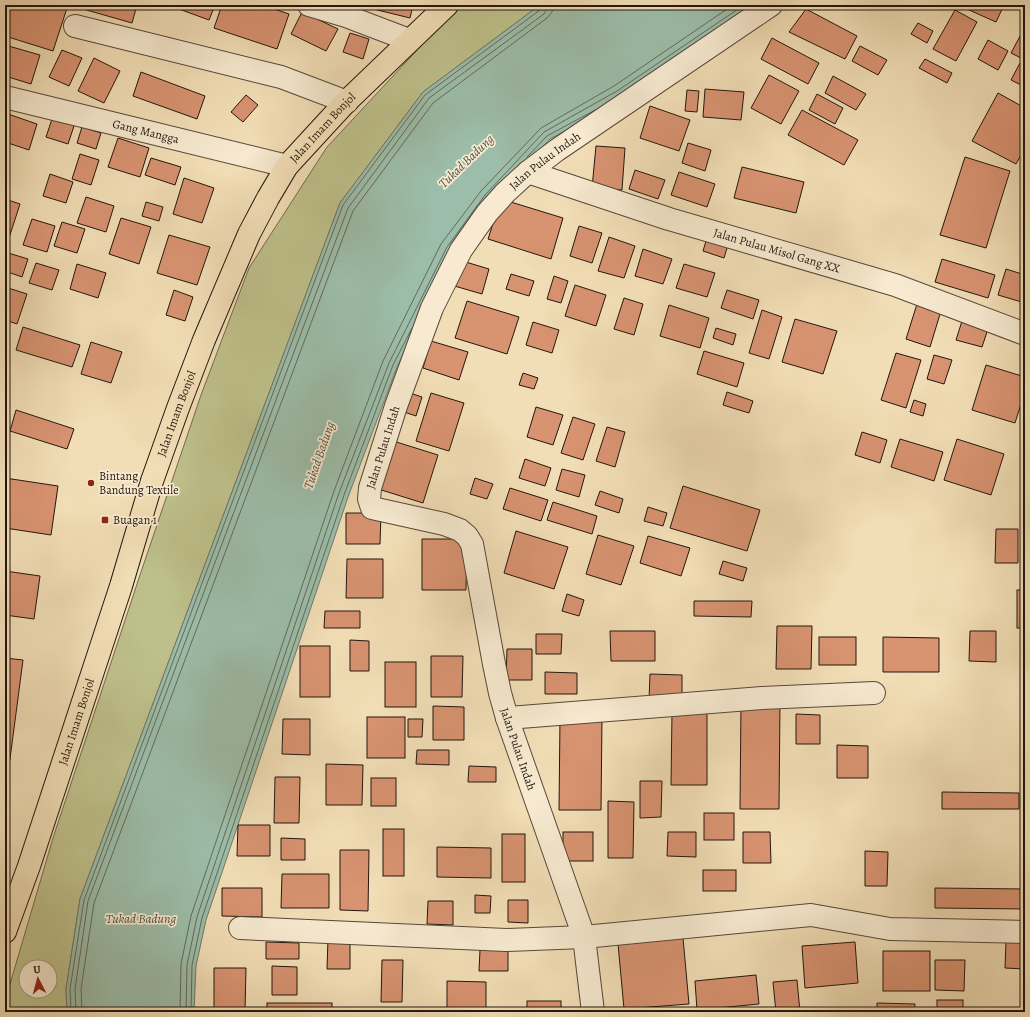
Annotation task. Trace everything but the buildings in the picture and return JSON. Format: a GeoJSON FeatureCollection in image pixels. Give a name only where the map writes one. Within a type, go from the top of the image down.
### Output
{"type":"FeatureCollection","features":[{"type":"Feature","properties":{"kind":"highway","name":"Jalan Imam Bonjol"},"geometry":{"type":"LineString","coordinates":[[5,932],[29,866],[121,586],[152,481],[204,340],[249,234],[287,166],[347,102],[409,40],[447,5]]}},
{"type":"Feature","properties":{"kind":"street"},"geometry":{"type":"LineString","coordinates":[[309,5],[346,16],[409,40]]}},
{"type":"Feature","properties":{"kind":"street","name":"Jalan Pulau Indah"},"geometry":{"type":"LineString","coordinates":[[593,1012],[584,937],[507,718],[500,693],[472,544],[467,536],[460,530],[444,524],[372,508],[368,499],[370,488],[396,406],[432,308],[461,250],[487,213],[505,193],[528,172],[557,150],[771,5]]}},
{"type":"Feature","properties":{"kind":"street"},"geometry":{"type":"LineString","coordinates":[[76,26],[281,77],[347,102]]}},
{"type":"Feature","properties":{"kind":"street","name":"Gang Mangga"},"geometry":{"type":"LineString","coordinates":[[5,97],[287,166]]}},
{"type":"Feature","properties":{"kind":"street","name":"Jalan Pulau Misol Gang XX"},"geometry":{"type":"LineString","coordinates":[[528,172],[677,221],[895,285],[1025,334]]}},
{"type":"Feature","properties":{"kind":"street"},"geometry":{"type":"LineString","coordinates":[[507,718],[762,698],[874,693]]}},
{"type":"Feature","properties":{"kind":"street"},"geometry":{"type":"LineString","coordinates":[[240,928],[506,940],[584,937],[811,915],[890,929],[1025,932]]}},
{"type":"Feature","properties":{"kind":"green space"},"geometry":{"type":"Polygon","coordinates":[[[459,5],[540,5],[423,92],[340,203],[80,899],[66,989],[67,1012],[5,1012],[5,1001],[53,838],[201,395],[249,268],[327,147],[459,5]]]}},
{"type":"Feature","properties":{"kind":"water","name":"Tukad Badung"},"geometry":{"type":"Polygon","coordinates":[[[540,5],[760,5],[622,99],[550,139],[492,200],[454,251],[397,367],[348,497],[206,920],[196,966],[194,1012],[67,1012],[66,989],[80,899],[340,203],[423,92],[540,5]]]}},
{"type":"Feature","properties":{"kind":"place","name":"Bintang Bandung Textile"},"geometry":{"type":"Point","coordinates":[91,483]}},
{"type":"Feature","properties":{"kind":"place","name":"Buagan 1"},"geometry":{"type":"Point","coordinates":[105,520]}}]}
